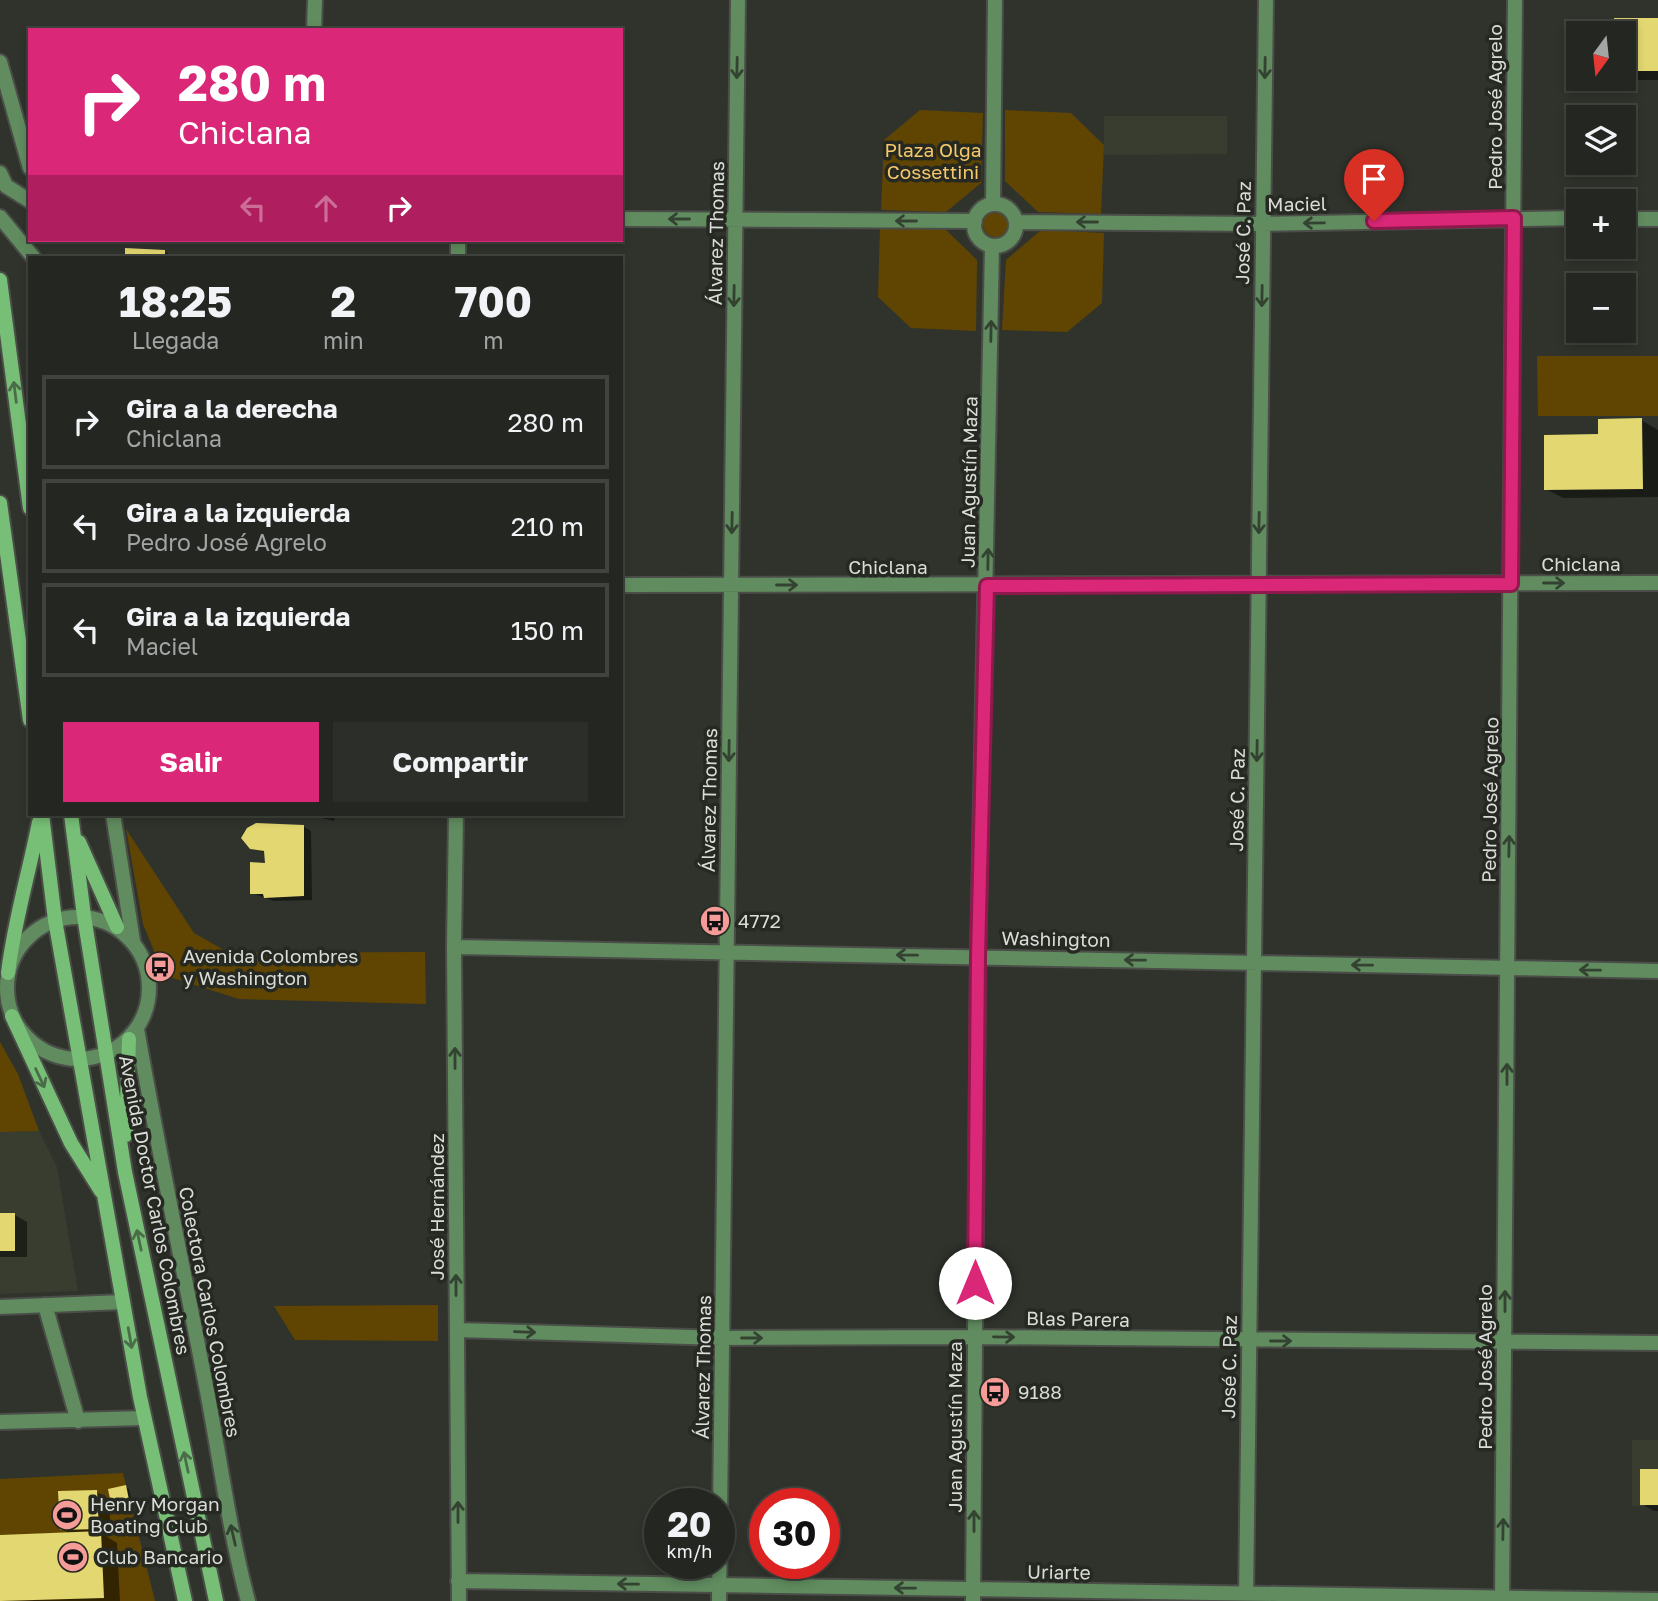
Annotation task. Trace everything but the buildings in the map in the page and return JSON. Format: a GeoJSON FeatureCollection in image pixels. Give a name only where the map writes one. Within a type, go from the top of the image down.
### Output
{"type":"FeatureCollection","features":[{"type":"Feature","properties":{"kind":"main road"},"geometry":{"type":"LineString","coordinates":[[0,280],[28,493]]}},
{"type":"Feature","properties":{"kind":"main road"},"geometry":{"type":"LineString","coordinates":[[0,503],[28,706]]}},
{"type":"Feature","properties":{"kind":"main road"},"geometry":{"type":"LineString","coordinates":[[41,816],[55,920],[144,1418],[185,1601]]}},
{"type":"Feature","properties":{"kind":"main road"},"geometry":{"type":"LineString","coordinates":[[8,974],[13,934],[41,816]]}},
{"type":"Feature","properties":{"kind":"main road"},"geometry":{"type":"LineString","coordinates":[[71,820],[117,927]]}},
{"type":"Feature","properties":{"kind":"main road","name":"Avenida Doctor Carlos Colombres"},"geometry":{"type":"LineString","coordinates":[[71,820],[125,1172],[216,1601]]}},
{"type":"Feature","properties":{"kind":"main road"},"geometry":{"type":"LineString","coordinates":[[12,1016],[71,1143],[106,1199]]}},
{"type":"Feature","properties":{"kind":"main road"},"geometry":{"type":"LineString","coordinates":[[125,1172],[133,1034]]}},
{"type":"Feature","properties":{"kind":"street"},"geometry":{"type":"LineString","coordinates":[[314,0],[314,28]]}},
{"type":"Feature","properties":{"kind":"street","name":"Álvarez Thomas"},"geometry":{"type":"LineString","coordinates":[[719,1601],[738,0]]}},
{"type":"Feature","properties":{"kind":"street"},"geometry":{"type":"LineString","coordinates":[[993,204],[995,0]]}},
{"type":"Feature","properties":{"kind":"street","name":"José C. Paz"},"geometry":{"type":"LineString","coordinates":[[1246,1598],[1266,0]]}},
{"type":"Feature","properties":{"kind":"street","name":"Pedro José Agrelo"},"geometry":{"type":"LineString","coordinates":[[1502,1599],[1516,0]]}},
{"type":"Feature","properties":{"kind":"street"},"geometry":{"type":"LineString","coordinates":[[0,62],[28,161]]}},
{"type":"Feature","properties":{"kind":"street"},"geometry":{"type":"LineString","coordinates":[[0,173],[6,186],[28,200]]}},
{"type":"Feature","properties":{"kind":"street"},"geometry":{"type":"LineString","coordinates":[[993,204],[1008,208],[1016,222],[1012,237],[1000,245],[992,246],[981,240],[975,228],[975,221],[983,208],[993,204]]}},
{"type":"Feature","properties":{"kind":"street"},"geometry":{"type":"LineString","coordinates":[[0,218],[32,256]]}},
{"type":"Feature","properties":{"kind":"street","name":"Maciel"},"geometry":{"type":"LineString","coordinates":[[1016,222],[1262,224],[1566,218]]}},
{"type":"Feature","properties":{"kind":"street"},"geometry":{"type":"LineString","coordinates":[[623,219],[975,221]]}},
{"type":"Feature","properties":{"kind":"street"},"geometry":{"type":"LineString","coordinates":[[1636,219],[1658,219]]}},
{"type":"Feature","properties":{"kind":"street","name":"Juan Agustín Maza"},"geometry":{"type":"LineString","coordinates":[[973,1595],[978,957],[992,246]]}},
{"type":"Feature","properties":{"kind":"street","name":"Chiclana"},"geometry":{"type":"LineString","coordinates":[[623,585],[1658,583]]}},
{"type":"Feature","properties":{"kind":"street"},"geometry":{"type":"LineString","coordinates":[[113,816],[134,942],[148,968],[150,989],[147,1010],[133,1034],[106,1054],[81,1059],[52,1054],[28,1039],[12,1016],[7,995],[8,974],[16,950],[33,932],[55,920],[84,916],[117,927],[134,942]]}},
{"type":"Feature","properties":{"kind":"street","name":"José Hernández"},"geometry":{"type":"LineString","coordinates":[[456,816],[454,947],[459,1601]]}},
{"type":"Feature","properties":{"kind":"street","name":"Washington"},"geometry":{"type":"LineString","coordinates":[[454,947],[1658,971]]}},
{"type":"Feature","properties":{"kind":"street","name":"Colectora Carlos Colombres"},"geometry":{"type":"LineString","coordinates":[[133,1034],[248,1601]]}},
{"type":"Feature","properties":{"kind":"street"},"geometry":{"type":"LineString","coordinates":[[0,1307],[123,1301]]}},
{"type":"Feature","properties":{"kind":"street"},"geometry":{"type":"LineString","coordinates":[[45,1305],[78,1421]]}},
{"type":"Feature","properties":{"kind":"street","name":"Blas Parera"},"geometry":{"type":"LineString","coordinates":[[457,1330],[722,1338],[975,1337],[1658,1343]]}},
{"type":"Feature","properties":{"kind":"street"},"geometry":{"type":"LineString","coordinates":[[0,1422],[144,1418]]}},
{"type":"Feature","properties":{"kind":"street","name":"Uriarte"},"geometry":{"type":"LineString","coordinates":[[458,1581],[973,1595],[1658,1600]]}},
{"type":"Feature","properties":{"kind":"shaded area"},"geometry":{"type":"Polygon","coordinates":[[[1104,116],[1227,116],[1227,154],[1104,155],[1104,116]]]}},
{"type":"Feature","properties":{"kind":"shaded area"},"geometry":{"type":"Polygon","coordinates":[[[39,1131],[57,1167],[78,1291],[0,1294],[0,1132],[39,1131]]]}},
{"type":"Feature","properties":{"kind":"shaded area"},"geometry":{"type":"Polygon","coordinates":[[[1632,1440],[1658,1440],[1658,1506],[1632,1506],[1632,1440]]]}},
{"type":"Feature","properties":{"kind":"green space","name":"Plaza Olga Cossettini"},"geometry":{"type":"Polygon","coordinates":[[[920,110],[983,113],[981,183],[946,212],[881,210],[884,140],[920,110]]]}},
{"type":"Feature","properties":{"kind":"green space","name":"Plaza Olga Cossettini"},"geometry":{"type":"Polygon","coordinates":[[[1005,110],[1071,113],[1104,145],[1101,214],[1038,212],[1005,181],[1005,110]]]}},
{"type":"Feature","properties":{"kind":"green space","name":"Plaza Olga Cossettini"},"geometry":{"type":"Polygon","coordinates":[[[996,211],[1005,215],[1009,224],[1005,233],[996,237],[987,233],[983,224],[987,215],[996,211]]]}},
{"type":"Feature","properties":{"kind":"green space","name":"Plaza Olga Cossettini"},"geometry":{"type":"Polygon","coordinates":[[[880,227],[944,228],[977,260],[976,331],[911,328],[878,297],[880,227]]]}},
{"type":"Feature","properties":{"kind":"green space"},"geometry":{"type":"Polygon","coordinates":[[[1041,230],[1104,233],[1102,303],[1067,332],[1002,330],[1006,260],[1041,230]]]}},
{"type":"Feature","properties":{"kind":"green space"},"geometry":{"type":"Polygon","coordinates":[[[1537,356],[1658,356],[1658,416],[1538,416],[1537,356]]]}},
{"type":"Feature","properties":{"kind":"green space"},"geometry":{"type":"Polygon","coordinates":[[[126,829],[194,933],[229,953],[425,952],[426,1004],[239,999],[164,975],[143,924],[126,829]]]}},
{"type":"Feature","properties":{"kind":"green space"},"geometry":{"type":"Polygon","coordinates":[[[0,1042],[18,1074],[39,1131],[0,1132],[0,1042]]]}},
{"type":"Feature","properties":{"kind":"green space"},"geometry":{"type":"Polygon","coordinates":[[[438,1305],[438,1341],[295,1340],[274,1306],[438,1305]]]}},
{"type":"Feature","properties":{"kind":"green space"},"geometry":{"type":"Polygon","coordinates":[[[123,1473],[155,1601],[0,1601],[0,1479],[123,1473]]]}},
{"type":"Feature","properties":{"kind":"place","name":"4772"},"geometry":{"type":"Point","coordinates":[715,921]}},
{"type":"Feature","properties":{"kind":"place","name":"Avenida Colombres y Washington"},"geometry":{"type":"Point","coordinates":[160,967]}},
{"type":"Feature","properties":{"kind":"place","name":"9188"},"geometry":{"type":"Point","coordinates":[995,1392]}},
{"type":"Feature","properties":{"kind":"place","name":"Henry Morgan Boating Club"},"geometry":{"type":"Point","coordinates":[67,1515]}},
{"type":"Feature","properties":{"kind":"place","name":"Club Bancario"},"geometry":{"type":"Point","coordinates":[73,1557]}},
{"type":"Feature","properties":{"kind":"route"},"geometry":{"type":"LineString","coordinates":[[975,1283],[978,957],[987,586],[1511,584],[1514,218],[1374,221]]}}]}
